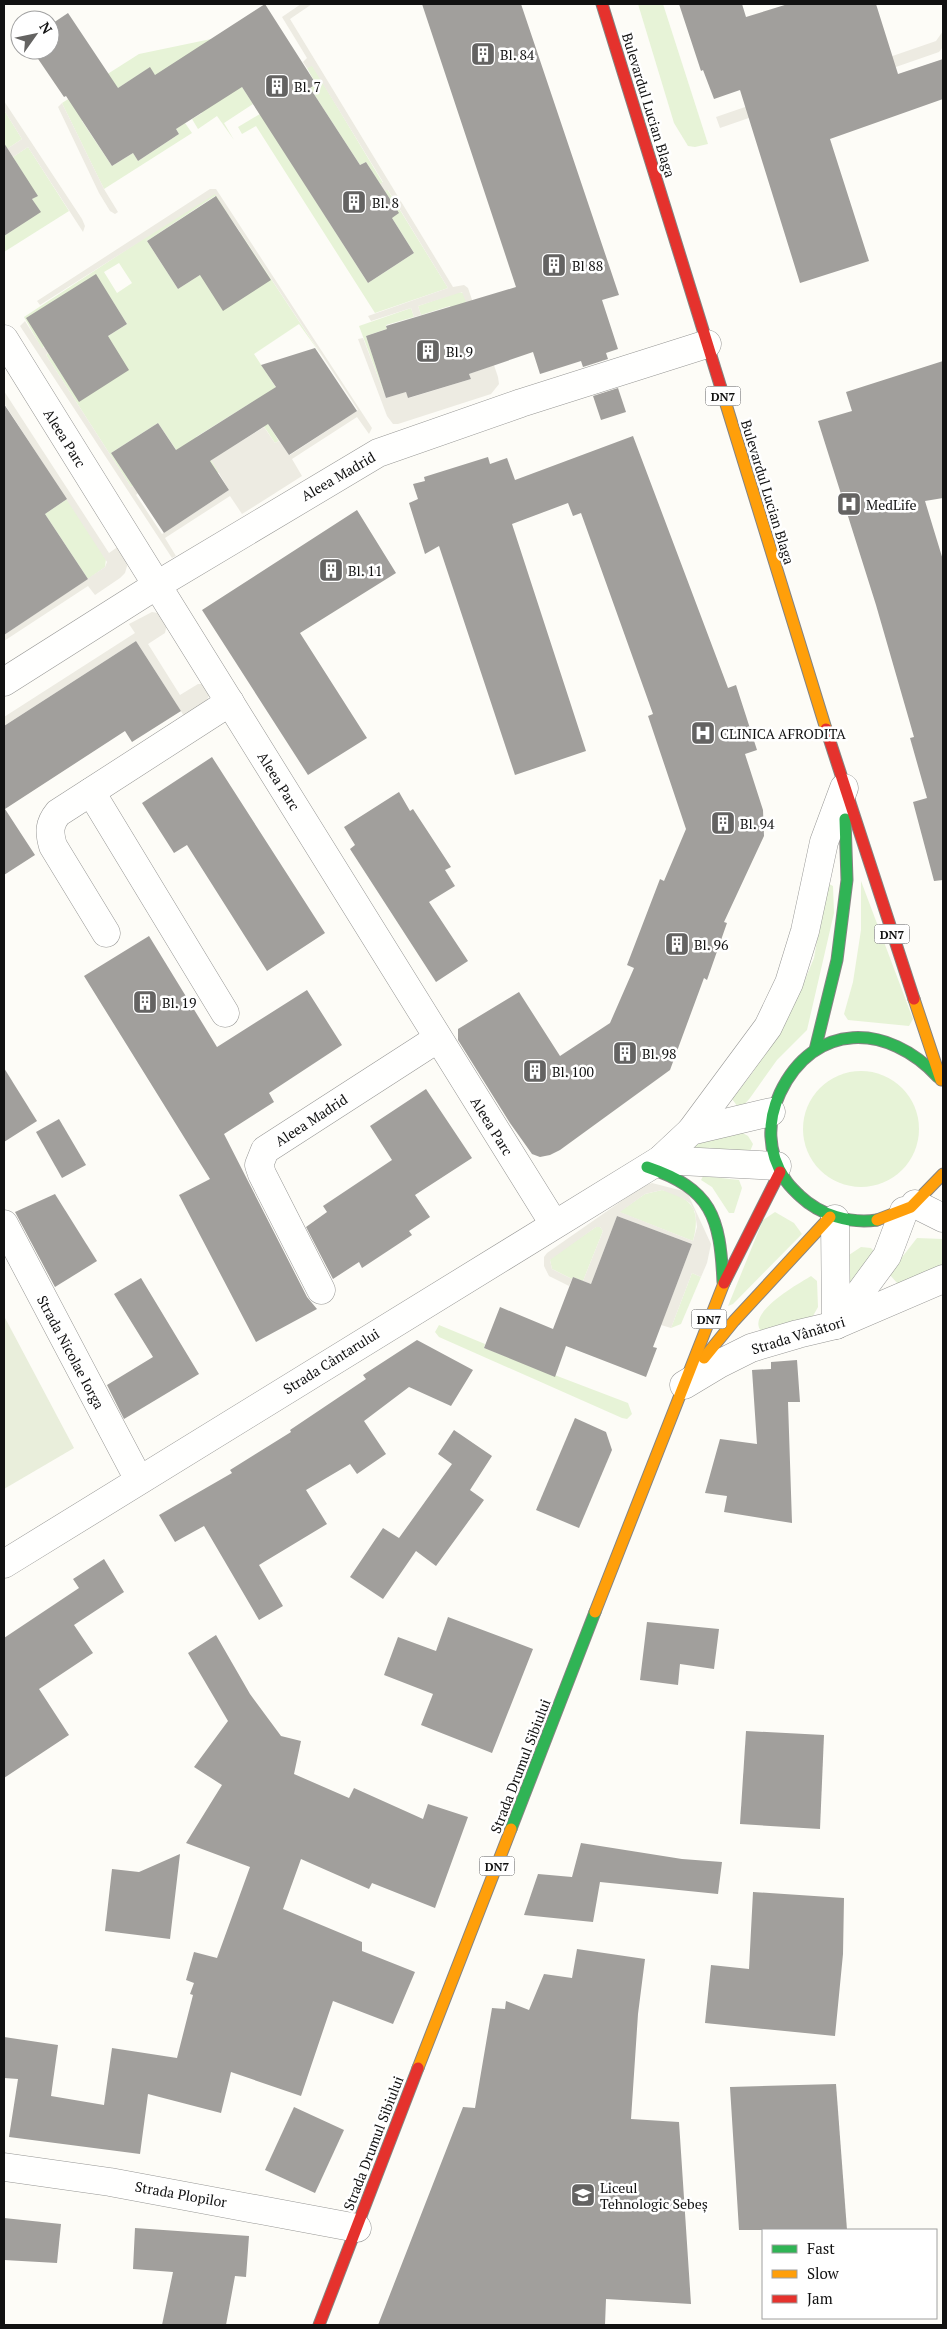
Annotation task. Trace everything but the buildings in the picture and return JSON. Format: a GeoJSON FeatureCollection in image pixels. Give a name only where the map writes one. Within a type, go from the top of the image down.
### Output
{"type":"FeatureCollection","features":[{"type":"Feature","properties":{"kind":"main road","name":"Bulevardul Lucian Blaga"},"geometry":{"type":"LineString","coordinates":[[602,4],[844,788],[942,1083]]}},
{"type":"Feature","properties":{"kind":"main road","name":"Bulevardul Lucian Blaga"},"geometry":{"type":"LineString","coordinates":[[815,1050],[837,960],[847,880],[844,788]]}},
{"type":"Feature","properties":{"kind":"main road"},"geometry":{"type":"LineString","coordinates":[[942,1083],[925,1061],[906,1047],[883,1039],[859,1037],[835,1041],[815,1050],[795,1066],[780,1086],[771,1112],[770,1132],[779,1169],[799,1197],[832,1218],[851,1222],[871,1222],[890,1218],[910,1208],[930,1192],[943,1174]]}},
{"type":"Feature","properties":{"kind":"main road"},"geometry":{"type":"LineString","coordinates":[[653,1164],[684,1181],[698,1192],[708,1206],[716,1221],[720,1238],[723,1284]]}},
{"type":"Feature","properties":{"kind":"main road","name":"Strada Drumul Sibiului"},"geometry":{"type":"LineString","coordinates":[[318,2325],[723,1284],[779,1169]]}},
{"type":"Feature","properties":{"kind":"main road","name":"Strada Drumul Sibiului"},"geometry":{"type":"LineString","coordinates":[[684,1385],[722,1332],[832,1218]]}},
{"type":"Feature","properties":{"kind":"street","name":"Aleea Parc"},"geometry":{"type":"LineString","coordinates":[[4,340],[437,1039],[554,1224]]}},
{"type":"Feature","properties":{"kind":"street","name":"Aleea Madrid"},"geometry":{"type":"LineString","coordinates":[[4,682],[157,585],[378,453],[521,402],[707,344]]}},
{"type":"Feature","properties":{"kind":"street"},"geometry":{"type":"LineString","coordinates":[[106,933],[54,846],[50,832],[52,821],[58,813],[230,702]]}},
{"type":"Feature","properties":{"kind":"street"},"geometry":{"type":"LineString","coordinates":[[691,1131],[768,1027],[789,983],[805,930],[824,842],[844,788]]}},
{"type":"Feature","properties":{"kind":"street"},"geometry":{"type":"LineString","coordinates":[[91,792],[225,1013]]}},
{"type":"Feature","properties":{"kind":"street","name":"Aleea Madrid"},"geometry":{"type":"LineString","coordinates":[[321,1290],[258,1165],[264,1150],[437,1039]]}},
{"type":"Feature","properties":{"kind":"street","name":"Strada Cântarului"},"geometry":{"type":"LineString","coordinates":[[4,1564],[653,1164],[691,1131],[771,1112]]}},
{"type":"Feature","properties":{"kind":"street"},"geometry":{"type":"LineString","coordinates":[[653,1164],[779,1169]]}},
{"type":"Feature","properties":{"kind":"street"},"geometry":{"type":"LineString","coordinates":[[836,1325],[887,1256],[910,1208],[943,1218]]}},
{"type":"Feature","properties":{"kind":"street"},"geometry":{"type":"LineString","coordinates":[[832,1218],[836,1325]]}},
{"type":"Feature","properties":{"kind":"street","name":"Strada Nicolae Iorga"},"geometry":{"type":"LineString","coordinates":[[4,1224],[139,1480]]}},
{"type":"Feature","properties":{"kind":"street","name":"Strada Vânători"},"geometry":{"type":"LineString","coordinates":[[684,1385],[719,1364],[752,1348],[836,1325],[943,1279]]}},
{"type":"Feature","properties":{"kind":"street","name":"Strada Plopilor"},"geometry":{"type":"LineString","coordinates":[[4,2168],[110,2182],[357,2228]]}},
{"type":"Feature","properties":{"kind":"green space"},"geometry":{"type":"Polygon","coordinates":[[[638,4],[663,4],[708,144],[695,147],[688,146],[674,123],[638,4]]]}},
{"type":"Feature","properties":{"kind":"green space"},"geometry":{"type":"Polygon","coordinates":[[[211,39],[253,104],[224,123],[234,140],[217,116],[198,129],[192,119],[202,113],[149,68],[92,105],[82,121],[112,166],[133,153],[138,161],[179,134],[176,129],[185,123],[192,133],[104,189],[62,103],[139,54],[211,39]]]}},
{"type":"Feature","properties":{"kind":"green space"},"geometry":{"type":"Polygon","coordinates":[[[312,65],[383,183],[380,184],[366,162],[360,165],[310,88],[316,84],[307,68],[312,65]]]}},
{"type":"Feature","properties":{"kind":"green space"},"geometry":{"type":"Polygon","coordinates":[[[4,110],[22,139],[7,149],[4,143],[4,110]]]}},
{"type":"Feature","properties":{"kind":"green space"},"geometry":{"type":"Polygon","coordinates":[[[260,114],[368,283],[414,253],[392,218],[384,191],[387,189],[448,288],[375,313],[256,126],[242,134],[238,127],[260,114]]]}},
{"type":"Feature","properties":{"kind":"green space"},"geometry":{"type":"Polygon","coordinates":[[[28,147],[69,211],[4,252],[4,236],[40,212],[32,199],[37,196],[13,157],[28,147]]]}},
{"type":"Feature","properties":{"kind":"green space"},"geometry":{"type":"Polygon","coordinates":[[[213,193],[217,195],[239,230],[215,196],[147,241],[178,289],[200,275],[240,232],[322,356],[299,324],[254,354],[277,389],[255,404],[279,441],[275,443],[249,404],[196,437],[218,473],[181,457],[158,423],[111,453],[133,486],[131,487],[46,355],[48,353],[79,401],[108,336],[127,324],[96,275],[42,349],[24,317],[213,193]],[[119,263],[104,272],[117,293],[132,283],[119,263]]]}},
{"type":"Feature","properties":{"kind":"green space"},"geometry":{"type":"Polygon","coordinates":[[[459,292],[464,293],[469,307],[452,312],[450,306],[421,315],[418,306],[459,292]]]}},
{"type":"Feature","properties":{"kind":"green space"},"geometry":{"type":"Polygon","coordinates":[[[411,308],[414,317],[386,325],[387,329],[366,336],[386,398],[359,326],[411,308]]]}},
{"type":"Feature","properties":{"kind":"green space"},"geometry":{"type":"Polygon","coordinates":[[[67,499],[106,559],[105,567],[88,579],[45,514],[67,499]]]}},
{"type":"Feature","properties":{"kind":"green space"},"geometry":{"type":"Polygon","coordinates":[[[861,881],[913,1019],[909,1026],[848,1020],[844,1014],[853,982],[861,930],[861,881]]]}},
{"type":"Feature","properties":{"kind":"green space"},"geometry":{"type":"Polygon","coordinates":[[[827,883],[833,886],[834,913],[807,1030],[777,1060],[744,1105],[738,1107],[732,1099],[753,1072],[804,982],[814,958],[827,883]]]}},
{"type":"Feature","properties":{"kind":"green space"},"geometry":{"type":"Polygon","coordinates":[[[861,1071],[883,1076],[902,1088],[914,1107],[919,1129],[914,1151],[902,1170],[883,1182],[861,1187],[839,1182],[820,1170],[808,1151],[803,1129],[808,1107],[820,1088],[839,1076],[861,1071]]]}},
{"type":"Feature","properties":{"kind":"green space"},"geometry":{"type":"Polygon","coordinates":[[[741,1132],[748,1136],[753,1144],[749,1154],[690,1151],[694,1145],[741,1132]]]}},
{"type":"Feature","properties":{"kind":"green space"},"geometry":{"type":"Polygon","coordinates":[[[703,1176],[739,1180],[742,1188],[734,1213],[729,1213],[712,1187],[701,1180],[703,1176]]]}},
{"type":"Feature","properties":{"kind":"green space"},"geometry":{"type":"Polygon","coordinates":[[[662,1190],[681,1197],[688,1201],[692,1207],[696,1221],[693,1241],[619,1212],[645,1194],[662,1190]]]}},
{"type":"Feature","properties":{"kind":"green space"},"geometry":{"type":"Polygon","coordinates":[[[775,1212],[794,1223],[802,1234],[733,1304],[728,1306],[763,1220],[775,1212]]]}},
{"type":"Feature","properties":{"kind":"green space"},"geometry":{"type":"Polygon","coordinates":[[[596,1227],[600,1227],[603,1231],[583,1281],[573,1277],[572,1279],[552,1269],[550,1260],[552,1257],[596,1227]]]}},
{"type":"Feature","properties":{"kind":"green space"},"geometry":{"type":"Polygon","coordinates":[[[917,1238],[943,1239],[943,1268],[898,1284],[890,1275],[892,1270],[917,1238]]]}},
{"type":"Feature","properties":{"kind":"green space"},"geometry":{"type":"Polygon","coordinates":[[[861,1247],[871,1248],[875,1252],[842,1303],[840,1261],[861,1247]]]}},
{"type":"Feature","properties":{"kind":"green space"},"geometry":{"type":"Polygon","coordinates":[[[692,1273],[701,1277],[681,1324],[671,1328],[692,1273]]]}},
{"type":"Feature","properties":{"kind":"green space"},"geometry":{"type":"Polygon","coordinates":[[[811,1276],[817,1281],[818,1307],[813,1316],[761,1331],[758,1324],[767,1308],[786,1292],[811,1276]]]}},
{"type":"Feature","properties":{"kind":"green space"},"geometry":{"type":"Polygon","coordinates":[[[4,1316],[74,1448],[4,1489],[4,1316]]]}},
{"type":"Feature","properties":{"kind":"green space"},"geometry":{"type":"Polygon","coordinates":[[[439,1325],[485,1344],[484,1348],[628,1403],[632,1414],[627,1419],[622,1418],[439,1337],[435,1332],[439,1325]]]}},
{"type":"Feature","properties":{"kind":"shaded area"},"geometry":{"type":"Polygon","coordinates":[[[301,4],[312,4],[290,19],[453,287],[464,285],[468,288],[498,377],[499,384],[491,394],[398,424],[393,424],[387,416],[358,339],[363,338],[386,398],[406,392],[409,398],[471,379],[469,374],[491,366],[462,292],[418,306],[421,315],[414,317],[411,308],[371,321],[368,316],[448,288],[388,190],[384,191],[380,184],[383,182],[312,66],[307,68],[303,62],[307,58],[282,17],[301,4]]]}},
{"type":"Feature","properties":{"kind":"shaded area"},"geometry":{"type":"Polygon","coordinates":[[[943,31],[943,47],[939,52],[720,128],[716,117],[936,41],[943,31]]]}},
{"type":"Feature","properties":{"kind":"shaded area"},"geometry":{"type":"Polygon","coordinates":[[[4,101],[82,219],[85,226],[83,232],[28,147],[13,157],[7,149],[22,139],[4,110],[4,101]]]}},
{"type":"Feature","properties":{"kind":"shaded area"},"geometry":{"type":"Polygon","coordinates":[[[62,103],[104,189],[118,212],[115,214],[110,211],[99,193],[58,107],[62,103]]]}},
{"type":"Feature","properties":{"kind":"shaded area"},"geometry":{"type":"Polygon","coordinates":[[[210,189],[216,189],[372,428],[369,434],[357,417],[292,459],[302,476],[242,514],[230,496],[165,538],[176,556],[172,558],[20,326],[25,321],[42,348],[45,347],[48,353],[46,355],[131,487],[133,486],[138,493],[136,495],[162,534],[229,490],[211,460],[264,427],[275,443],[279,441],[290,455],[358,410],[215,194],[40,305],[37,301],[210,189]]]}},
{"type":"Feature","properties":{"kind":"shaded area"},"geometry":{"type":"Polygon","coordinates":[[[4,391],[109,553],[119,546],[126,557],[127,566],[125,573],[120,578],[95,595],[88,586],[4,641],[4,635],[105,567],[107,562],[4,403],[4,391]]]}},
{"type":"Feature","properties":{"kind":"shaded area"},"geometry":{"type":"Polygon","coordinates":[[[152,612],[158,613],[167,624],[165,633],[148,644],[180,695],[198,684],[202,684],[210,693],[207,700],[184,716],[136,641],[4,726],[4,717],[135,633],[129,624],[152,612]]]}},
{"type":"Feature","properties":{"kind":"shaded area"},"geometry":{"type":"Polygon","coordinates":[[[652,1183],[687,1192],[711,1244],[707,1263],[701,1277],[692,1273],[671,1328],[661,1325],[692,1244],[617,1216],[591,1284],[583,1281],[603,1231],[600,1227],[596,1227],[550,1260],[552,1269],[572,1279],[569,1286],[549,1276],[544,1266],[544,1257],[547,1253],[643,1186],[652,1183]],[[662,1190],[645,1194],[620,1212],[693,1241],[697,1227],[695,1212],[690,1203],[662,1190]]]}},
{"type":"Feature","properties":{"kind":"traffic: fast"},"geometry":{"type":"LineString","coordinates":[[815,1050],[837,960],[847,880],[845,819]]}},
{"type":"Feature","properties":{"kind":"traffic: fast"},"geometry":{"type":"LineString","coordinates":[[877,1220],[856,1221],[826,1213],[808,1203],[788,1183],[779,1169],[775,1158],[771,1136],[773,1114],[780,1093],[795,1069],[812,1053],[832,1042],[853,1038],[875,1039],[897,1047],[918,1059],[938,1077]]}},
{"type":"Feature","properties":{"kind":"traffic: fast"},"geometry":{"type":"LineString","coordinates":[[647,1167],[686,1185],[699,1196],[708,1208],[715,1223],[719,1240],[723,1282]]}},
{"type":"Feature","properties":{"kind":"traffic: fast"},"geometry":{"type":"LineString","coordinates":[[511,1829],[595,1612]]}},
{"type":"Feature","properties":{"kind":"traffic: slow"},"geometry":{"type":"LineString","coordinates":[[721,388],[826,729]]}},
{"type":"Feature","properties":{"kind":"traffic: slow"},"geometry":{"type":"LineString","coordinates":[[914,999],[941,1080]]}},
{"type":"Feature","properties":{"kind":"traffic: slow"},"geometry":{"type":"LineString","coordinates":[[877,1220],[911,1207],[943,1174]]}},
{"type":"Feature","properties":{"kind":"traffic: slow"},"geometry":{"type":"LineString","coordinates":[[704,1358],[734,1321],[830,1217]]}},
{"type":"Feature","properties":{"kind":"traffic: slow"},"geometry":{"type":"LineString","coordinates":[[595,1612],[724,1283]]}},
{"type":"Feature","properties":{"kind":"traffic: slow"},"geometry":{"type":"LineString","coordinates":[[418,2068],[511,1829]]}},
{"type":"Feature","properties":{"kind":"traffic: jam"},"geometry":{"type":"LineString","coordinates":[[602,4],[721,388]]}},
{"type":"Feature","properties":{"kind":"traffic: jam"},"geometry":{"type":"LineString","coordinates":[[826,729],[914,999]]}},
{"type":"Feature","properties":{"kind":"traffic: jam"},"geometry":{"type":"LineString","coordinates":[[724,1283],[780,1172]]}},
{"type":"Feature","properties":{"kind":"traffic: jam"},"geometry":{"type":"LineString","coordinates":[[319,2325],[418,2068]]}},
{"type":"Feature","properties":{"kind":"place","name":"Bl. 84"},"geometry":{"type":"Point","coordinates":[483,54]}},
{"type":"Feature","properties":{"kind":"place","name":"Bl. 7"},"geometry":{"type":"Point","coordinates":[277,86]}},
{"type":"Feature","properties":{"kind":"place","name":"Bl. 8"},"geometry":{"type":"Point","coordinates":[354,202]}},
{"type":"Feature","properties":{"kind":"place","name":"Bl 88"},"geometry":{"type":"Point","coordinates":[554,265]}},
{"type":"Feature","properties":{"kind":"place","name":"Bl. 9"},"geometry":{"type":"Point","coordinates":[428,351]}},
{"type":"Feature","properties":{"kind":"place","name":"MedLife"},"geometry":{"type":"Point","coordinates":[849,504]}},
{"type":"Feature","properties":{"kind":"place","name":"Bl. 11"},"geometry":{"type":"Point","coordinates":[331,570]}},
{"type":"Feature","properties":{"kind":"place","name":"CLINICA AFRODITA"},"geometry":{"type":"Point","coordinates":[703,733]}},
{"type":"Feature","properties":{"kind":"place","name":"Bl. 94"},"geometry":{"type":"Point","coordinates":[723,823]}},
{"type":"Feature","properties":{"kind":"place","name":"Bl. 96"},"geometry":{"type":"Point","coordinates":[677,944]}},
{"type":"Feature","properties":{"kind":"place","name":"Bl. 19"},"geometry":{"type":"Point","coordinates":[145,1002]}},
{"type":"Feature","properties":{"kind":"place","name":"Bl. 98"},"geometry":{"type":"Point","coordinates":[625,1053]}},
{"type":"Feature","properties":{"kind":"place","name":"Bl. 100"},"geometry":{"type":"Point","coordinates":[535,1071]}},
{"type":"Feature","properties":{"kind":"place","name":"Liceul Tehnologic Sebeș"},"geometry":{"type":"Point","coordinates":[583,2195]}}]}
